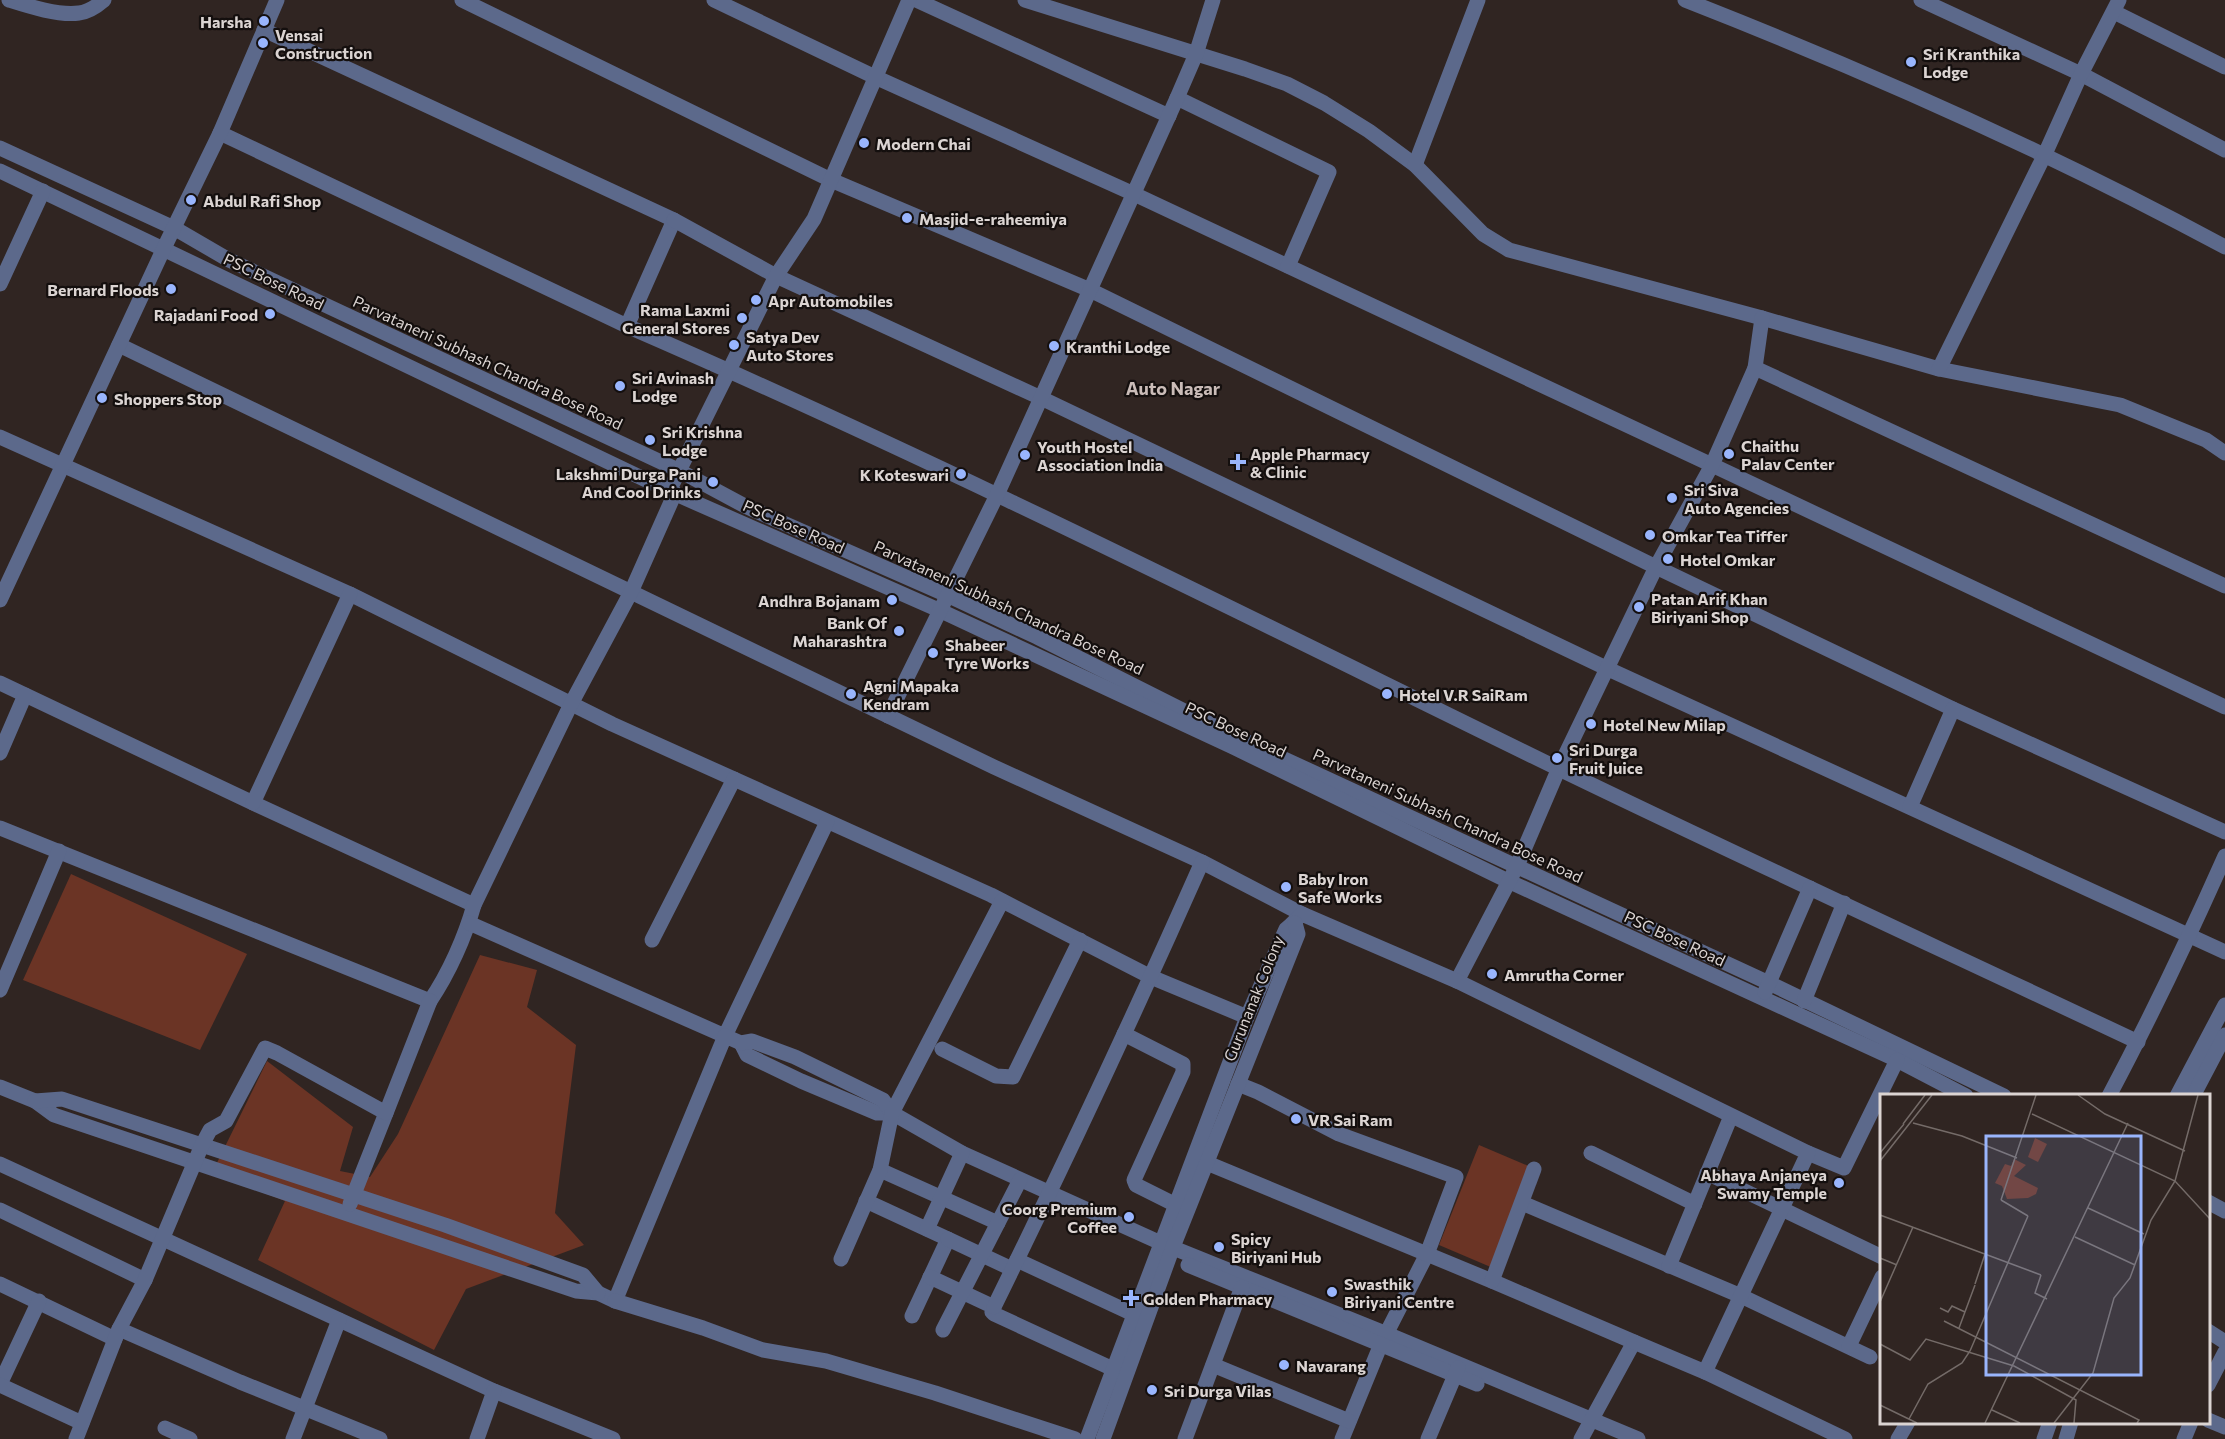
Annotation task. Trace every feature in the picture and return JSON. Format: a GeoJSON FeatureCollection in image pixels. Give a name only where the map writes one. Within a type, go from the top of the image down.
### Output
{"type":"FeatureCollection","features":[{"type":"Feature","properties":{"kind":"street"},"geometry":{"type":"LineString","coordinates":[[9,0],[38,9],[79,13],[95,7],[104,0]]}},
{"type":"Feature","properties":{"kind":"street"},"geometry":{"type":"LineString","coordinates":[[0,600],[220,133],[277,0]]}},
{"type":"Feature","properties":{"kind":"street"},"geometry":{"type":"LineString","coordinates":[[462,0],[831,180],[1090,290],[1656,567],[1953,709],[2225,832]]}},
{"type":"Feature","properties":{"kind":"street"},"geometry":{"type":"LineString","coordinates":[[714,0],[875,77],[1288,266],[2225,708]]}},
{"type":"Feature","properties":{"kind":"street"},"geometry":{"type":"LineString","coordinates":[[347,1213],[430,1001],[439,988],[469,923],[474,904],[571,704],[631,592],[672,492],[678,470],[776,276],[814,219],[909,0]]}},
{"type":"Feature","properties":{"kind":"street"},"geometry":{"type":"LineString","coordinates":[[916,0],[1169,116]]}},
{"type":"Feature","properties":{"kind":"street"},"geometry":{"type":"LineString","coordinates":[[1025,0],[1287,84],[1324,103],[1370,131],[1414,165],[1483,234],[1509,250],[1762,318],[1939,369],[2120,405],[2206,440],[2225,453]]}},
{"type":"Feature","properties":{"kind":"street"},"geometry":{"type":"LineString","coordinates":[[888,716],[998,495],[1177,98],[1196,54],[1214,0]]}},
{"type":"Feature","properties":{"kind":"street"},"geometry":{"type":"LineString","coordinates":[[1414,165],[1478,0]]}},
{"type":"Feature","properties":{"kind":"street"},"geometry":{"type":"LineString","coordinates":[[1685,0],[1797,44],[2045,154],[2148,205],[2225,247]]}},
{"type":"Feature","properties":{"kind":"street"},"geometry":{"type":"LineString","coordinates":[[1921,0],[2080,74],[2225,150]]}},
{"type":"Feature","properties":{"kind":"street"},"geometry":{"type":"LineString","coordinates":[[1939,369],[2045,154],[2080,74],[2117,6],[2225,67]]}},
{"type":"Feature","properties":{"kind":"street"},"geometry":{"type":"LineString","coordinates":[[264,30],[674,220],[776,276],[1041,398],[1606,668],[2225,952]]}},
{"type":"Feature","properties":{"kind":"street"},"geometry":{"type":"LineString","coordinates":[[1177,98],[1329,172],[1288,266]]}},
{"type":"Feature","properties":{"kind":"street"},"geometry":{"type":"LineString","coordinates":[[220,133],[627,326],[729,370],[998,495],[1559,768],[2138,1042]]}},
{"type":"Feature","properties":{"kind":"street","name":"Parvataneni Subhash Chandra Bose Road"},"geometry":{"type":"LineString","coordinates":[[0,148],[174,228],[229,260],[678,470],[747,507],[1037,637],[1228,732],[2002,1094]]}},
{"type":"Feature","properties":{"kind":"street","name":"PSC Bose Road"},"geometry":{"type":"LineString","coordinates":[[0,171],[672,492],[941,611],[1233,747],[1508,881],[1897,1060],[1964,1094]]}},
{"type":"Feature","properties":{"kind":"street"},"geometry":{"type":"LineString","coordinates":[[0,284],[43,191]]}},
{"type":"Feature","properties":{"kind":"street"},"geometry":{"type":"LineString","coordinates":[[627,326],[674,220]]}},
{"type":"Feature","properties":{"kind":"street"},"geometry":{"type":"LineString","coordinates":[[1457,981],[1517,866],[1559,768],[1606,668],[1656,567],[1712,465],[1755,368],[1762,318]]}},
{"type":"Feature","properties":{"kind":"street"},"geometry":{"type":"LineString","coordinates":[[119,345],[994,767],[1202,862],[1299,918],[1457,981],[1808,1153],[1844,1168],[1880,1095]]}},
{"type":"Feature","properties":{"kind":"street"},"geometry":{"type":"LineString","coordinates":[[1755,368],[2225,586]]}},
{"type":"Feature","properties":{"kind":"street"},"geometry":{"type":"LineString","coordinates":[[0,437],[350,594],[612,724],[1002,901],[1151,977],[1247,1017]]}},
{"type":"Feature","properties":{"kind":"street"},"geometry":{"type":"LineString","coordinates":[[253,803],[350,594]]}},
{"type":"Feature","properties":{"kind":"street"},"geometry":{"type":"LineString","coordinates":[[0,683],[253,803],[474,904]]}},
{"type":"Feature","properties":{"kind":"street"},"geometry":{"type":"LineString","coordinates":[[0,753],[25,695]]}},
{"type":"Feature","properties":{"kind":"street"},"geometry":{"type":"LineString","coordinates":[[1910,807],[1953,709]]}},
{"type":"Feature","properties":{"kind":"street"},"geometry":{"type":"LineString","coordinates":[[652,939],[734,779]]}},
{"type":"Feature","properties":{"kind":"street"},"geometry":{"type":"LineString","coordinates":[[615,1301],[725,1036],[827,822]]}},
{"type":"Feature","properties":{"kind":"street"},"geometry":{"type":"LineString","coordinates":[[0,828],[430,1001]]}},
{"type":"Feature","properties":{"kind":"street"},"geometry":{"type":"LineString","coordinates":[[0,990],[59,852]]}},
{"type":"Feature","properties":{"kind":"street"},"geometry":{"type":"LineString","coordinates":[[2110,1094],[2138,1042],[2189,937],[2225,856]]}},
{"type":"Feature","properties":{"kind":"street"},"geometry":{"type":"LineString","coordinates":[[1113,1369],[992,1312],[1151,977],[1202,862]]}},
{"type":"Feature","properties":{"kind":"street"},"geometry":{"type":"LineString","coordinates":[[1762,998],[1810,888]]}},
{"type":"Feature","properties":{"kind":"street"},"geometry":{"type":"LineString","coordinates":[[841,1259],[880,1170],[892,1113],[1002,901]]}},
{"type":"Feature","properties":{"kind":"street"},"geometry":{"type":"LineString","coordinates":[[1804,1001],[1844,903]]}},
{"type":"Feature","properties":{"kind":"street","name":"Gurunanak Colony"},"geometry":{"type":"LineString","coordinates":[[1103,1439],[1165,1250],[1176,1205],[1247,1017],[1286,929],[1299,918]]}},
{"type":"Feature","properties":{"kind":"street","name":"Gurunanak Colony"},"geometry":{"type":"LineString","coordinates":[[1087,1439],[1134,1314],[1207,1163],[1260,1024],[1298,934],[1299,918]]}},
{"type":"Feature","properties":{"kind":"street"},"geometry":{"type":"LineString","coordinates":[[469,923],[741,1043],[752,1041],[795,1057],[883,1100],[892,1113],[962,1153],[1050,1193],[1242,1287],[1384,1339]]}},
{"type":"Feature","properties":{"kind":"street"},"geometry":{"type":"LineString","coordinates":[[942,1049],[996,1076],[1013,1077],[1080,940]]}},
{"type":"Feature","properties":{"kind":"street"},"geometry":{"type":"LineString","coordinates":[[2179,1094],[2225,1005]]}},
{"type":"Feature","properties":{"kind":"street"},"geometry":{"type":"LineString","coordinates":[[1124,1034],[1183,1064],[1183,1072],[1134,1180],[1136,1185],[1176,1205]]}},
{"type":"Feature","properties":{"kind":"street"},"geometry":{"type":"LineString","coordinates":[[2194,1094],[2225,1035]]}},
{"type":"Feature","properties":{"kind":"street"},"geometry":{"type":"LineString","coordinates":[[76,1439],[117,1334],[145,1280],[202,1145],[210,1130],[226,1120],[265,1048],[386,1113]]}},
{"type":"Feature","properties":{"kind":"street"},"geometry":{"type":"LineString","coordinates":[[1880,1094],[1897,1060]]}},
{"type":"Feature","properties":{"kind":"street"},"geometry":{"type":"LineString","coordinates":[[1238,1084],[1339,1134],[1456,1177],[1427,1254],[1384,1339],[1342,1439]]}},
{"type":"Feature","properties":{"kind":"street"},"geometry":{"type":"LineString","coordinates":[[0,1087],[35,1101],[54,1115],[576,1291],[598,1293],[615,1301],[703,1328],[763,1350],[826,1361],[935,1392],[1075,1439]]}},
{"type":"Feature","properties":{"kind":"street"},"geometry":{"type":"LineString","coordinates":[[35,1101],[62,1099],[445,1225],[583,1275],[598,1293]]}},
{"type":"Feature","properties":{"kind":"street"},"geometry":{"type":"LineString","coordinates":[[1669,1266],[1731,1116]]}},
{"type":"Feature","properties":{"kind":"street"},"geometry":{"type":"LineString","coordinates":[[927,1229],[962,1153]]}},
{"type":"Feature","properties":{"kind":"street"},"geometry":{"type":"LineString","coordinates":[[1591,1153],[1695,1204]]}},
{"type":"Feature","properties":{"kind":"street"},"geometry":{"type":"LineString","coordinates":[[1705,1372],[1808,1153]]}},
{"type":"Feature","properties":{"kind":"street"},"geometry":{"type":"LineString","coordinates":[[1207,1163],[1705,1372],[1845,1439]]}},
{"type":"Feature","properties":{"kind":"street"},"geometry":{"type":"LineString","coordinates":[[0,1164],[494,1391],[613,1439]]}},
{"type":"Feature","properties":{"kind":"street"},"geometry":{"type":"LineString","coordinates":[[1492,1281],[1534,1169]]}},
{"type":"Feature","properties":{"kind":"street"},"geometry":{"type":"LineString","coordinates":[[880,1170],[998,1223]]}},
{"type":"Feature","properties":{"kind":"street"},"geometry":{"type":"LineString","coordinates":[[1707,1173],[1880,1257]]}},
{"type":"Feature","properties":{"kind":"street"},"geometry":{"type":"LineString","coordinates":[[943,1330],[1020,1180]]}},
{"type":"Feature","properties":{"kind":"street"},"geometry":{"type":"LineString","coordinates":[[866,1201],[981,1255],[1014,1265],[1134,1314]]}},
{"type":"Feature","properties":{"kind":"street"},"geometry":{"type":"LineString","coordinates":[[1522,1203],[1741,1296],[1870,1357]]}},
{"type":"Feature","properties":{"kind":"street"},"geometry":{"type":"LineString","coordinates":[[2210,1203],[2225,1211]]}},
{"type":"Feature","properties":{"kind":"street"},"geometry":{"type":"LineString","coordinates":[[0,1210],[145,1280]]}},
{"type":"Feature","properties":{"kind":"street"},"geometry":{"type":"LineString","coordinates":[[2210,1212],[2225,1220]]}},
{"type":"Feature","properties":{"kind":"street"},"geometry":{"type":"LineString","coordinates":[[912,1316],[948,1239]]}},
{"type":"Feature","properties":{"kind":"street"},"geometry":{"type":"LineString","coordinates":[[1165,1250],[1384,1339],[1613,1439]]}},
{"type":"Feature","properties":{"kind":"street"},"geometry":{"type":"LineString","coordinates":[[930,1277],[994,1307]]}},
{"type":"Feature","properties":{"kind":"street"},"geometry":{"type":"LineString","coordinates":[[1849,1346],[1880,1279]]}},
{"type":"Feature","properties":{"kind":"street"},"geometry":{"type":"LineString","coordinates":[[0,1284],[117,1334],[380,1439]]}},
{"type":"Feature","properties":{"kind":"street"},"geometry":{"type":"LineString","coordinates":[[1185,1439],[1242,1287]]}},
{"type":"Feature","properties":{"kind":"street"},"geometry":{"type":"LineString","coordinates":[[39,1301],[0,1384],[82,1424]]}},
{"type":"Feature","properties":{"kind":"street"},"geometry":{"type":"LineString","coordinates":[[293,1439],[339,1320]]}},
{"type":"Feature","properties":{"kind":"street"},"geometry":{"type":"LineString","coordinates":[[2210,1332],[2225,1342]]}},
{"type":"Feature","properties":{"kind":"street"},"geometry":{"type":"LineString","coordinates":[[1587,1429],[1634,1342]]}},
{"type":"Feature","properties":{"kind":"street"},"geometry":{"type":"LineString","coordinates":[[2210,1381],[2225,1352]]}},
{"type":"Feature","properties":{"kind":"street"},"geometry":{"type":"LineString","coordinates":[[1213,1365],[1349,1421]]}},
{"type":"Feature","properties":{"kind":"street"},"geometry":{"type":"LineString","coordinates":[[1428,1439],[1457,1370]]}},
{"type":"Feature","properties":{"kind":"street"},"geometry":{"type":"LineString","coordinates":[[477,1439],[494,1391]]}},
{"type":"Feature","properties":{"kind":"street"},"geometry":{"type":"LineString","coordinates":[[2210,1421],[2225,1427]]}},
{"type":"Feature","properties":{"kind":"street"},"geometry":{"type":"LineString","coordinates":[[1898,1439],[1907,1424]]}},
{"type":"Feature","properties":{"kind":"street"},"geometry":{"type":"LineString","coordinates":[[1909,1439],[1917,1424]]}},
{"type":"Feature","properties":{"kind":"street"},"geometry":{"type":"LineString","coordinates":[[2044,1439],[2049,1424]]}},
{"type":"Feature","properties":{"kind":"street"},"geometry":{"type":"LineString","coordinates":[[2184,1439],[2190,1424]]}},
{"type":"Feature","properties":{"kind":"street"},"geometry":{"type":"LineString","coordinates":[[165,1428],[190,1439]]}},
{"type":"Feature","properties":{"kind":"street"},"geometry":{"type":"LineString","coordinates":[[1587,1429],[1638,1439]]}},
{"type":"Feature","properties":{"kind":"shaded area"},"geometry":{"type":"Polygon","coordinates":[[[71,874],[247,954],[200,1050],[23,980],[71,874]]]}},
{"type":"Feature","properties":{"kind":"shaded area"},"geometry":{"type":"Polygon","coordinates":[[[480,955],[537,970],[527,1007],[576,1045],[555,1213],[584,1245],[466,1289],[434,1350],[258,1260],[285,1201],[212,1173],[267,1061],[353,1127],[340,1171],[370,1177],[398,1134],[480,955]]]}},
{"type":"Feature","properties":{"kind":"shaded area"},"geometry":{"type":"Polygon","coordinates":[[[1479,1145],[1531,1167],[1493,1268],[1439,1245],[1479,1145]]]}},
{"type":"Feature","properties":{"kind":"place","name":"Harsha"},"geometry":{"type":"Point","coordinates":[264,21]}},
{"type":"Feature","properties":{"kind":"place","name":"Vensai Construction"},"geometry":{"type":"Point","coordinates":[263,43]}},
{"type":"Feature","properties":{"kind":"place","name":"Sri Kranthika Lodge"},"geometry":{"type":"Point","coordinates":[1911,62]}},
{"type":"Feature","properties":{"kind":"place","name":"Modern Chai"},"geometry":{"type":"Point","coordinates":[864,143]}},
{"type":"Feature","properties":{"kind":"place","name":"Abdul Rafi Shop"},"geometry":{"type":"Point","coordinates":[191,200]}},
{"type":"Feature","properties":{"kind":"place","name":"Masjid-e-raheemiya"},"geometry":{"type":"Point","coordinates":[907,218]}},
{"type":"Feature","properties":{"kind":"place","name":"Bernard Floods"},"geometry":{"type":"Point","coordinates":[171,289]}},
{"type":"Feature","properties":{"kind":"place","name":"Apr Automobiles"},"geometry":{"type":"Point","coordinates":[756,300]}},
{"type":"Feature","properties":{"kind":"place","name":"Rajadani Food"},"geometry":{"type":"Point","coordinates":[270,314]}},
{"type":"Feature","properties":{"kind":"place","name":"Rama Laxmi General Stores"},"geometry":{"type":"Point","coordinates":[742,318]}},
{"type":"Feature","properties":{"kind":"place","name":"Satya Dev Auto Stores"},"geometry":{"type":"Point","coordinates":[734,345]}},
{"type":"Feature","properties":{"kind":"place","name":"Kranthi Lodge"},"geometry":{"type":"Point","coordinates":[1054,346]}},
{"type":"Feature","properties":{"kind":"place","name":"Sri Avinash Lodge"},"geometry":{"type":"Point","coordinates":[620,386]}},
{"type":"Feature","properties":{"kind":"place","name":"Shoppers Stop"},"geometry":{"type":"Point","coordinates":[102,398]}},
{"type":"Feature","properties":{"kind":"place","name":"Sri Krishna Lodge"},"geometry":{"type":"Point","coordinates":[650,440]}},
{"type":"Feature","properties":{"kind":"place","name":"Chaithu Palav Center"},"geometry":{"type":"Point","coordinates":[1729,454]}},
{"type":"Feature","properties":{"kind":"place","name":"Youth Hostel Association India"},"geometry":{"type":"Point","coordinates":[1025,455]}},
{"type":"Feature","properties":{"kind":"place","name":"Apple Pharmacy & Clinic"},"geometry":{"type":"Point","coordinates":[1238,462]}},
{"type":"Feature","properties":{"kind":"place","name":"K Koteswari"},"geometry":{"type":"Point","coordinates":[961,474]}},
{"type":"Feature","properties":{"kind":"place","name":"Lakshmi Durga Pani And Cool Drinks"},"geometry":{"type":"Point","coordinates":[713,482]}},
{"type":"Feature","properties":{"kind":"place","name":"Sri Siva Auto Agencies"},"geometry":{"type":"Point","coordinates":[1672,498]}},
{"type":"Feature","properties":{"kind":"place","name":"Omkar Tea Tiffer"},"geometry":{"type":"Point","coordinates":[1650,535]}},
{"type":"Feature","properties":{"kind":"place","name":"Hotel Omkar"},"geometry":{"type":"Point","coordinates":[1668,559]}},
{"type":"Feature","properties":{"kind":"place","name":"Andhra Bojanam"},"geometry":{"type":"Point","coordinates":[892,600]}},
{"type":"Feature","properties":{"kind":"place","name":"Patan Arif Khan Biriyani Shop"},"geometry":{"type":"Point","coordinates":[1639,607]}},
{"type":"Feature","properties":{"kind":"place","name":"Bank Of Maharashtra"},"geometry":{"type":"Point","coordinates":[899,631]}},
{"type":"Feature","properties":{"kind":"place","name":"Shabeer Tyre Works"},"geometry":{"type":"Point","coordinates":[933,653]}},
{"type":"Feature","properties":{"kind":"place","name":"Agni Mapaka Kendram"},"geometry":{"type":"Point","coordinates":[851,694]}},
{"type":"Feature","properties":{"kind":"place","name":"Hotel V.R SaiRam"},"geometry":{"type":"Point","coordinates":[1387,694]}},
{"type":"Feature","properties":{"kind":"place","name":"Hotel New Milap"},"geometry":{"type":"Point","coordinates":[1591,724]}},
{"type":"Feature","properties":{"kind":"place","name":"Sri Durga Fruit Juice"},"geometry":{"type":"Point","coordinates":[1557,758]}},
{"type":"Feature","properties":{"kind":"place","name":"Baby Iron Safe Works"},"geometry":{"type":"Point","coordinates":[1286,887]}},
{"type":"Feature","properties":{"kind":"place","name":"Amrutha Corner"},"geometry":{"type":"Point","coordinates":[1492,974]}},
{"type":"Feature","properties":{"kind":"place","name":"VR Sai Ram"},"geometry":{"type":"Point","coordinates":[1296,1119]}},
{"type":"Feature","properties":{"kind":"place","name":"Abhaya Anjaneya Swamy Temple"},"geometry":{"type":"Point","coordinates":[1839,1183]}},
{"type":"Feature","properties":{"kind":"place","name":"Coorg Premium Coffee"},"geometry":{"type":"Point","coordinates":[1129,1217]}},
{"type":"Feature","properties":{"kind":"place","name":"Spicy Biriyani Hub"},"geometry":{"type":"Point","coordinates":[1219,1247]}},
{"type":"Feature","properties":{"kind":"place","name":"Swasthik Biriyani Centre"},"geometry":{"type":"Point","coordinates":[1332,1292]}},
{"type":"Feature","properties":{"kind":"place","name":"Golden Pharmacy"},"geometry":{"type":"Point","coordinates":[1131,1298]}},
{"type":"Feature","properties":{"kind":"place","name":"Navarang"},"geometry":{"type":"Point","coordinates":[1284,1365]}},
{"type":"Feature","properties":{"kind":"place","name":"Sri Durga Vilas"},"geometry":{"type":"Point","coordinates":[1152,1390]}},
{"type":"Feature","properties":{"kind":"district","name":"Auto Nagar"},"geometry":{"type":"Point","coordinates":[1173,388]}}]}
